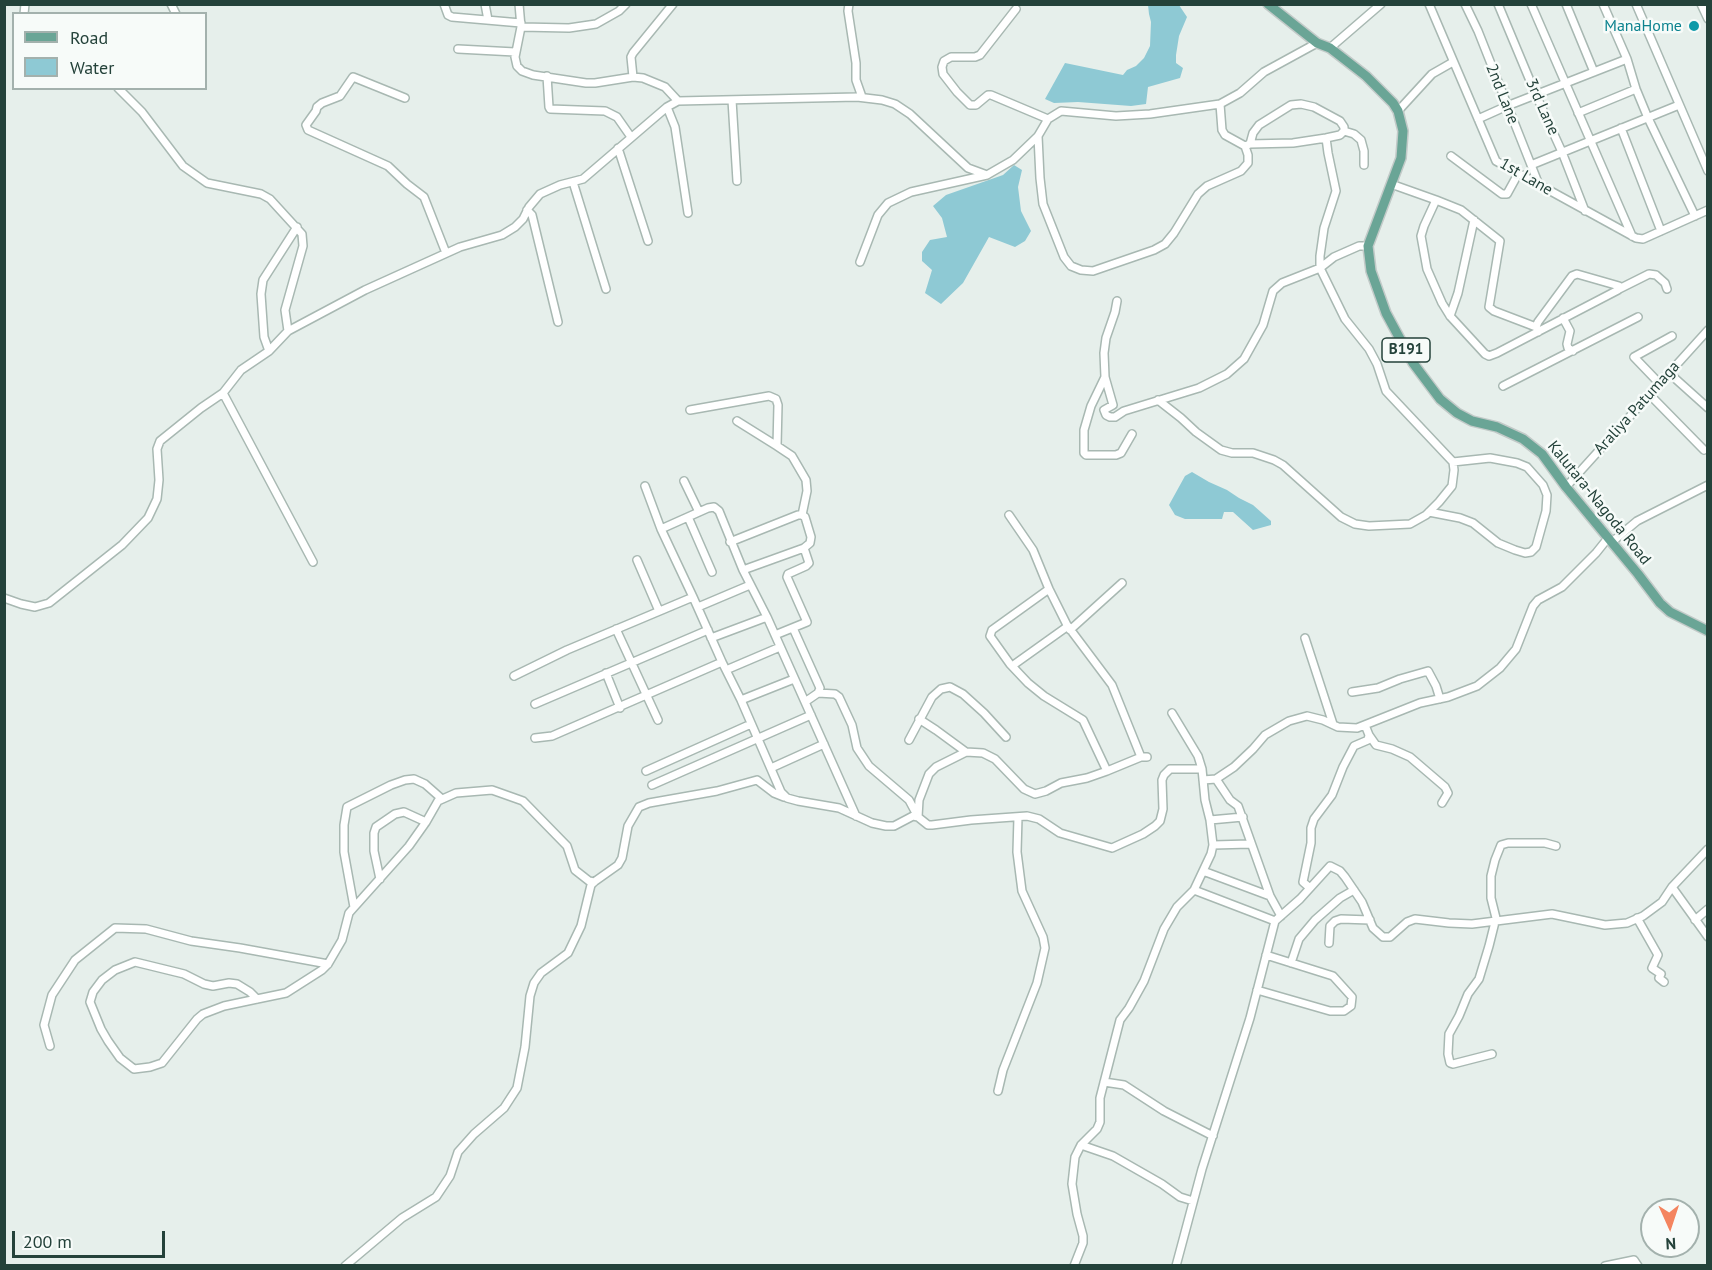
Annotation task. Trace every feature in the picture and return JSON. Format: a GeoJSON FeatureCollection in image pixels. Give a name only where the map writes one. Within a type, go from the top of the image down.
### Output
{"type":"FeatureCollection","features":[{"type":"Feature","properties":{"kind":"main road"},"geometry":{"type":"LineString","coordinates":[[1268,4],[1317,43],[1330,48],[1366,76],[1398,111]]}},
{"type":"Feature","properties":{"kind":"main road","name":"Kalutara-Nagoda Road"},"geometry":{"type":"LineString","coordinates":[[1398,111],[1403,131],[1401,158],[1368,246],[1371,271],[1386,313],[1413,363],[1440,399],[1458,413],[1472,421],[1497,427],[1531,444],[1550,464],[1660,603],[1670,612],[1706,628]]}},
{"type":"Feature","properties":{"kind":"street"},"geometry":{"type":"LineString","coordinates":[[444,4],[448,15],[452,17],[569,28],[596,24],[626,4]]}},
{"type":"Feature","properties":{"kind":"street"},"geometry":{"type":"LineString","coordinates":[[485,4],[488,20]]}},
{"type":"Feature","properties":{"kind":"street"},"geometry":{"type":"LineString","coordinates":[[519,4],[521,25],[515,62],[522,71],[533,75],[586,83],[633,77],[643,78],[665,87],[678,101]]}},
{"type":"Feature","properties":{"kind":"street"},"geometry":{"type":"LineString","coordinates":[[633,77],[631,57],[633,53],[672,4]]}},
{"type":"Feature","properties":{"kind":"street"},"geometry":{"type":"LineString","coordinates":[[849,4],[856,81],[862,97]]}},
{"type":"Feature","properties":{"kind":"street"},"geometry":{"type":"LineString","coordinates":[[1330,48],[1381,4]]}},
{"type":"Feature","properties":{"kind":"street","name":"1st Lane"},"geometry":{"type":"LineString","coordinates":[[1429,4],[1496,161],[1632,236]]}},
{"type":"Feature","properties":{"kind":"street","name":"2nd Lane"},"geometry":{"type":"LineString","coordinates":[[1465,4],[1478,31],[1539,185]]}},
{"type":"Feature","properties":{"kind":"street","name":"3rd Lane"},"geometry":{"type":"LineString","coordinates":[[1498,4],[1585,211]]}},
{"type":"Feature","properties":{"kind":"street"},"geometry":{"type":"LineString","coordinates":[[1531,4],[1632,236],[1643,239],[1707,210]]}},
{"type":"Feature","properties":{"kind":"street"},"geometry":{"type":"LineString","coordinates":[[1566,4],[1594,72]]}},
{"type":"Feature","properties":{"kind":"street"},"geometry":{"type":"LineString","coordinates":[[1603,4],[1627,59],[1648,118],[1695,216]]}},
{"type":"Feature","properties":{"kind":"street"},"geometry":{"type":"LineString","coordinates":[[1636,4],[1707,171]]}},
{"type":"Feature","properties":{"kind":"street"},"geometry":{"type":"LineString","coordinates":[[1701,4],[1707,19]]}},
{"type":"Feature","properties":{"kind":"street"},"geometry":{"type":"LineString","coordinates":[[1016,9],[980,55],[951,57],[944,61],[943,74],[970,105],[976,105],[987,95],[991,95],[1048,119]]}},
{"type":"Feature","properties":{"kind":"street"},"geometry":{"type":"LineString","coordinates":[[860,262],[878,214],[888,203],[911,192],[987,175],[1013,160],[1038,136],[1048,119],[1061,111],[1116,116],[1150,114],[1220,104],[1240,93],[1264,72],[1317,43]]}},
{"type":"Feature","properties":{"kind":"street"},"geometry":{"type":"LineString","coordinates":[[458,50],[515,52]]}},
{"type":"Feature","properties":{"kind":"street"},"geometry":{"type":"LineString","coordinates":[[1478,120],[1507,106],[1627,59]]}},
{"type":"Feature","properties":{"kind":"street"},"geometry":{"type":"LineString","coordinates":[[1398,111],[1432,74],[1453,62]]}},
{"type":"Feature","properties":{"kind":"street"},"geometry":{"type":"LineString","coordinates":[[405,98],[353,76],[340,96],[317,106],[306,125],[308,130],[388,166],[424,197],[446,254]]}},
{"type":"Feature","properties":{"kind":"street"},"geometry":{"type":"LineString","coordinates":[[547,76],[550,109],[605,111],[617,117],[631,137]]}},
{"type":"Feature","properties":{"kind":"street"},"geometry":{"type":"LineString","coordinates":[[1578,113],[1636,89]]}},
{"type":"Feature","properties":{"kind":"street"},"geometry":{"type":"LineString","coordinates":[[120,90],[142,112],[183,165],[207,183],[261,194],[270,200],[302,234],[303,246],[285,310],[288,331]]}},
{"type":"Feature","properties":{"kind":"street"},"geometry":{"type":"LineString","coordinates":[[4,598],[35,607],[49,603],[122,545],[148,518],[157,499],[159,480],[157,449],[160,441],[223,393],[241,370],[269,351],[288,331],[365,290],[460,247],[502,235],[523,219],[540,194],[560,185],[583,179],[667,107],[678,101],[862,97],[882,100],[895,104],[910,114],[968,168],[987,175]]}},
{"type":"Feature","properties":{"kind":"street"},"geometry":{"type":"LineString","coordinates":[[732,100],[737,181]]}},
{"type":"Feature","properties":{"kind":"street"},"geometry":{"type":"LineString","coordinates":[[1220,104],[1222,130],[1225,135],[1247,145],[1293,143],[1340,135],[1344,131]]}},
{"type":"Feature","properties":{"kind":"street"},"geometry":{"type":"LineString","coordinates":[[1038,136],[1043,204],[1064,257],[1071,266],[1093,271],[1165,244],[1198,194],[1207,186],[1241,171],[1248,162],[1247,145],[1259,125],[1291,105],[1302,104],[1314,107],[1340,120],[1344,131]]}},
{"type":"Feature","properties":{"kind":"street"},"geometry":{"type":"LineString","coordinates":[[1531,165],[1679,105]]}},
{"type":"Feature","properties":{"kind":"street"},"geometry":{"type":"LineString","coordinates":[[667,107],[675,127],[688,213]]}},
{"type":"Feature","properties":{"kind":"street"},"geometry":{"type":"LineString","coordinates":[[1621,128],[1660,231]]}},
{"type":"Feature","properties":{"kind":"street"},"geometry":{"type":"LineString","coordinates":[[1344,131],[1354,134],[1361,140],[1364,165]]}},
{"type":"Feature","properties":{"kind":"street"},"geometry":{"type":"LineString","coordinates":[[1158,400],[1221,450],[1232,453],[1253,453],[1283,465],[1341,517],[1355,524],[1380,526],[1410,524],[1429,512],[1452,486],[1453,462],[1386,391],[1370,349],[1345,319],[1320,268],[1324,228],[1336,191],[1326,138]]}},
{"type":"Feature","properties":{"kind":"street"},"geometry":{"type":"LineString","coordinates":[[618,148],[648,242]]}},
{"type":"Feature","properties":{"kind":"street"},"geometry":{"type":"LineString","coordinates":[[1451,156],[1502,194],[1507,194],[1518,174]]}},
{"type":"Feature","properties":{"kind":"street"},"geometry":{"type":"LineString","coordinates":[[573,182],[606,289]]}},
{"type":"Feature","properties":{"kind":"street"},"geometry":{"type":"LineString","coordinates":[[1391,184],[1461,210],[1500,241],[1489,307],[1537,329]]}},
{"type":"Feature","properties":{"kind":"street"},"geometry":{"type":"LineString","coordinates":[[1436,200],[1422,232],[1422,248],[1427,269],[1450,316],[1489,356],[1537,329],[1649,274],[1656,275],[1665,283],[1667,290]]}},
{"type":"Feature","properties":{"kind":"street"},"geometry":{"type":"LineString","coordinates":[[527,210],[532,215],[558,322]]}},
{"type":"Feature","properties":{"kind":"street"},"geometry":{"type":"LineString","coordinates":[[1450,316],[1458,293],[1474,220]]}},
{"type":"Feature","properties":{"kind":"street"},"geometry":{"type":"LineString","coordinates":[[269,351],[264,337],[261,294],[263,280],[297,227]]}},
{"type":"Feature","properties":{"kind":"street"},"geometry":{"type":"LineString","coordinates":[[1117,301],[1104,353],[1105,377],[1113,405],[1104,410],[1110,417],[1199,388],[1227,374],[1244,359],[1263,325],[1273,291],[1282,283],[1320,268],[1342,253],[1359,246],[1368,246]]}},
{"type":"Feature","properties":{"kind":"street"},"geometry":{"type":"LineString","coordinates":[[1537,329],[1538,322],[1572,276],[1577,274],[1616,284],[1619,289]]}},
{"type":"Feature","properties":{"kind":"street"},"geometry":{"type":"LineString","coordinates":[[1503,386],[1638,317]]}},
{"type":"Feature","properties":{"kind":"street"},"geometry":{"type":"LineString","coordinates":[[1563,318],[1570,331],[1568,348],[1573,351]]}},
{"type":"Feature","properties":{"kind":"street","name":"Araliya Patumaga"},"geometry":{"type":"LineString","coordinates":[[1566,487],[1707,330]]}},
{"type":"Feature","properties":{"kind":"street"},"geometry":{"type":"LineString","coordinates":[[1659,383],[1634,357],[1672,336]]}},
{"type":"Feature","properties":{"kind":"street"},"geometry":{"type":"LineString","coordinates":[[1669,373],[1707,408]]}},
{"type":"Feature","properties":{"kind":"street"},"geometry":{"type":"LineString","coordinates":[[1105,377],[1091,406],[1084,430],[1084,453],[1086,455],[1116,455],[1121,453],[1132,434]]}},
{"type":"Feature","properties":{"kind":"street"},"geometry":{"type":"LineString","coordinates":[[223,393],[313,562]]}},
{"type":"Feature","properties":{"kind":"street"},"geometry":{"type":"LineString","coordinates":[[1649,394],[1704,450]]}},
{"type":"Feature","properties":{"kind":"street"},"geometry":{"type":"LineString","coordinates":[[690,410],[769,396],[776,399],[778,405],[777,446]]}},
{"type":"Feature","properties":{"kind":"street"},"geometry":{"type":"LineString","coordinates":[[737,421],[792,456],[806,480],[807,491],[802,515],[811,537],[810,543],[804,548],[743,570]]}},
{"type":"Feature","properties":{"kind":"street"},"geometry":{"type":"LineString","coordinates":[[1429,512],[1473,523],[1498,543],[1515,550],[1525,553],[1531,552],[1536,547],[1546,511],[1547,495],[1543,485],[1527,468],[1517,463],[1490,458],[1453,462]]}},
{"type":"Feature","properties":{"kind":"street"},"geometry":{"type":"LineString","coordinates":[[684,481],[699,512]]}},
{"type":"Feature","properties":{"kind":"street"},"geometry":{"type":"LineString","coordinates":[[1203,780],[1216,779],[1234,767],[1265,735],[1289,721],[1307,716],[1338,727],[1357,728],[1420,703],[1448,697],[1477,686],[1500,668],[1516,649],[1533,606],[1538,600],[1562,587],[1610,540],[1637,520],[1707,485]]}},
{"type":"Feature","properties":{"kind":"street"},"geometry":{"type":"LineString","coordinates":[[645,486],[661,529],[781,792],[787,798]]}},
{"type":"Feature","properties":{"kind":"street"},"geometry":{"type":"LineString","coordinates":[[661,529],[708,508],[714,507],[719,511],[730,542],[775,635],[856,816]]}},
{"type":"Feature","properties":{"kind":"street"},"geometry":{"type":"LineString","coordinates":[[730,542],[802,515]]}},
{"type":"Feature","properties":{"kind":"street"},"geometry":{"type":"LineString","coordinates":[[918,817],[919,800],[929,774],[936,767],[966,752],[983,753],[995,759],[1024,789],[1035,794],[1061,783],[1107,771],[1144,757],[1112,685],[1069,628],[1049,589],[1033,550],[1009,515]]}},
{"type":"Feature","properties":{"kind":"street"},"geometry":{"type":"LineString","coordinates":[[688,516],[712,572]]}},
{"type":"Feature","properties":{"kind":"street"},"geometry":{"type":"LineString","coordinates":[[775,635],[807,622],[787,577],[788,574],[809,563],[804,548]]}},
{"type":"Feature","properties":{"kind":"street"},"geometry":{"type":"LineString","coordinates":[[637,560],[658,611]]}},
{"type":"Feature","properties":{"kind":"street"},"geometry":{"type":"LineString","coordinates":[[1012,666],[1069,628],[1122,583]]}},
{"type":"Feature","properties":{"kind":"street"},"geometry":{"type":"LineString","coordinates":[[698,607],[750,585]]}},
{"type":"Feature","properties":{"kind":"street"},"geometry":{"type":"LineString","coordinates":[[1049,589],[992,630],[990,636],[1012,666],[1044,696],[1083,720],[1107,771]]}},
{"type":"Feature","properties":{"kind":"street"},"geometry":{"type":"LineString","coordinates":[[514,675],[693,597]]}},
{"type":"Feature","properties":{"kind":"street"},"geometry":{"type":"LineString","coordinates":[[711,638],[766,617]]}},
{"type":"Feature","properties":{"kind":"street"},"geometry":{"type":"LineString","coordinates":[[794,628],[820,688],[818,693],[805,702]]}},
{"type":"Feature","properties":{"kind":"street"},"geometry":{"type":"LineString","coordinates":[[616,629],[658,720]]}},
{"type":"Feature","properties":{"kind":"street"},"geometry":{"type":"LineString","coordinates":[[535,704],[708,630]]}},
{"type":"Feature","properties":{"kind":"street"},"geometry":{"type":"LineString","coordinates":[[1305,638],[1333,724]]}},
{"type":"Feature","properties":{"kind":"street"},"geometry":{"type":"LineString","coordinates":[[535,738],[552,736],[647,696],[780,647]]}},
{"type":"Feature","properties":{"kind":"street"},"geometry":{"type":"LineString","coordinates":[[1352,692],[1378,688],[1428,671],[1440,699]]}},
{"type":"Feature","properties":{"kind":"street"},"geometry":{"type":"LineString","coordinates":[[606,673],[620,708]]}},
{"type":"Feature","properties":{"kind":"street"},"geometry":{"type":"LineString","coordinates":[[741,700],[794,679]]}},
{"type":"Feature","properties":{"kind":"street"},"geometry":{"type":"LineString","coordinates":[[909,740],[933,697],[941,689],[950,687],[963,694],[1006,737]]}},
{"type":"Feature","properties":{"kind":"street"},"geometry":{"type":"LineString","coordinates":[[818,693],[835,694],[840,697],[852,725],[857,748],[869,766],[909,800],[918,817],[927,825],[1027,816],[1039,819],[1060,833],[1112,848],[1143,834],[1160,821],[1163,809],[1162,780],[1170,769],[1202,769]]}},
{"type":"Feature","properties":{"kind":"street"},"geometry":{"type":"LineString","coordinates":[[1074,1266],[1083,1243],[1072,1184],[1075,1157],[1080,1145],[1097,1129],[1100,1122],[1100,1098],[1120,1020],[1144,981],[1168,922],[1177,907],[1194,890],[1213,845],[1198,756],[1172,713]]}},
{"type":"Feature","properties":{"kind":"street"},"geometry":{"type":"LineString","coordinates":[[652,785],[811,715]]}},
{"type":"Feature","properties":{"kind":"street"},"geometry":{"type":"LineString","coordinates":[[920,719],[966,752]]}},
{"type":"Feature","properties":{"kind":"street"},"geometry":{"type":"LineString","coordinates":[[646,771],[751,724]]}},
{"type":"Feature","properties":{"kind":"street"},"geometry":{"type":"LineString","coordinates":[[1365,725],[1376,745],[1410,757],[1445,788],[1448,793],[1442,804]]}},
{"type":"Feature","properties":{"kind":"street"},"geometry":{"type":"LineString","coordinates":[[1310,888],[1303,882],[1314,819],[1332,795],[1342,767],[1354,746],[1368,740],[1369,735]]}},
{"type":"Feature","properties":{"kind":"street"},"geometry":{"type":"LineString","coordinates":[[771,768],[824,744]]}},
{"type":"Feature","properties":{"kind":"street"},"geometry":{"type":"LineString","coordinates":[[354,907],[344,852],[347,807],[391,785],[414,779],[425,784],[442,799]]}},
{"type":"Feature","properties":{"kind":"street"},"geometry":{"type":"LineString","coordinates":[[1216,779],[1230,800],[1238,806],[1243,817],[1250,844],[1278,919]]}},
{"type":"Feature","properties":{"kind":"street"},"geometry":{"type":"LineString","coordinates":[[345,1266],[402,1218],[436,1197],[450,1176],[458,1152],[474,1134],[504,1108],[517,1088],[525,1047],[530,996],[534,983],[541,973],[568,953],[581,926],[588,892],[594,882],[618,865],[622,858],[628,826],[639,807],[649,802],[717,791],[757,780],[781,797],[839,808],[872,823],[894,826],[914,816],[918,817]]}},
{"type":"Feature","properties":{"kind":"street"},"geometry":{"type":"LineString","coordinates":[[257,999],[237,984],[229,982],[213,986],[184,974],[135,962],[115,970],[102,980],[93,992],[90,1002],[108,1041],[120,1058],[134,1069],[150,1067],[162,1062],[203,1014],[224,1005],[257,999],[286,993],[328,964],[342,940],[349,913],[410,846],[438,801],[464,791],[492,790],[523,801],[567,846],[575,870],[594,882]]}},
{"type":"Feature","properties":{"kind":"street"},"geometry":{"type":"LineString","coordinates":[[380,879],[374,851],[376,827],[395,814],[404,812],[426,822]]}},
{"type":"Feature","properties":{"kind":"street"},"geometry":{"type":"LineString","coordinates":[[998,1091],[1003,1070],[1037,983],[1045,948],[1043,937],[1022,891],[1017,852],[1018,817]]}},
{"type":"Feature","properties":{"kind":"street"},"geometry":{"type":"LineString","coordinates":[[1210,820],[1243,817]]}},
{"type":"Feature","properties":{"kind":"street"},"geometry":{"type":"LineString","coordinates":[[1492,1054],[1453,1064],[1450,1063],[1448,1054],[1449,1034],[1468,994],[1479,979],[1496,918],[1491,898],[1491,876],[1495,860],[1501,845],[1508,843],[1545,843],[1556,846]]}},
{"type":"Feature","properties":{"kind":"street"},"geometry":{"type":"LineString","coordinates":[[1213,845],[1250,844]]}},
{"type":"Feature","properties":{"kind":"street"},"geometry":{"type":"LineString","coordinates":[[1176,1266],[1193,1201],[1278,919],[1330,866],[1340,870],[1354,890],[1373,928],[1383,937],[1390,937],[1414,919],[1449,923],[1494,922],[1552,914],[1605,925],[1627,923],[1662,902],[1672,887],[1707,849]]}},
{"type":"Feature","properties":{"kind":"street"},"geometry":{"type":"LineString","coordinates":[[1203,871],[1270,896]]}},
{"type":"Feature","properties":{"kind":"street"},"geometry":{"type":"LineString","coordinates":[[1672,887],[1707,937]]}},
{"type":"Feature","properties":{"kind":"street"},"geometry":{"type":"LineString","coordinates":[[1194,890],[1278,919]]}},
{"type":"Feature","properties":{"kind":"street"},"geometry":{"type":"LineString","coordinates":[[1291,963],[1299,939],[1340,898],[1354,890]]}},
{"type":"Feature","properties":{"kind":"street"},"geometry":{"type":"LineString","coordinates":[[1695,920],[1707,909]]}},
{"type":"Feature","properties":{"kind":"street"},"geometry":{"type":"LineString","coordinates":[[1637,918],[1658,955],[1652,968],[1661,974],[1659,978],[1664,982]]}},
{"type":"Feature","properties":{"kind":"street"},"geometry":{"type":"LineString","coordinates":[[1329,943],[1330,926],[1335,921],[1341,919],[1370,920]]}},
{"type":"Feature","properties":{"kind":"street"},"geometry":{"type":"LineString","coordinates":[[50,1046],[44,1025],[52,995],[75,960],[115,928],[146,929],[191,941],[328,964]]}},
{"type":"Feature","properties":{"kind":"street"},"geometry":{"type":"LineString","coordinates":[[1257,990],[1330,1011],[1344,1011],[1351,1006],[1352,997],[1333,976],[1266,956]]}},
{"type":"Feature","properties":{"kind":"street"},"geometry":{"type":"LineString","coordinates":[[1104,1082],[1124,1085],[1164,1111],[1213,1136]]}},
{"type":"Feature","properties":{"kind":"street"},"geometry":{"type":"LineString","coordinates":[[1080,1145],[1113,1156],[1180,1197],[1193,1201]]}},
{"type":"Feature","properties":{"kind":"street"},"geometry":{"type":"LineString","coordinates":[[1605,1266],[1634,1260],[1638,1266]]}},
{"type":"Feature","properties":{"kind":"water"},"geometry":{"type":"Polygon","coordinates":[[[1148,5],[1179,5],[1187,17],[1179,36],[1176,55],[1176,63],[1183,68],[1180,78],[1148,87],[1146,104],[1131,106],[1078,102],[1054,103],[1045,99],[1065,63],[1123,75],[1127,70],[1136,66],[1144,58],[1150,46],[1151,22],[1148,5]]]}},
{"type":"Feature","properties":{"kind":"water"},"geometry":{"type":"Polygon","coordinates":[[[1014,165],[1022,170],[1018,187],[1021,211],[1031,231],[1025,241],[1015,247],[989,237],[963,283],[941,304],[925,293],[932,270],[922,261],[922,252],[930,240],[947,237],[942,218],[933,206],[946,195],[1003,175],[1014,165]]]}},
{"type":"Feature","properties":{"kind":"water"},"geometry":{"type":"Polygon","coordinates":[[[1192,472],[1253,505],[1271,521],[1271,525],[1253,530],[1233,512],[1224,512],[1222,519],[1185,519],[1175,515],[1169,505],[1185,476],[1192,472]]]}},
{"type":"Feature","properties":{"kind":"place","name":"ManaHome"},"geometry":{"type":"Point","coordinates":[1694,26]}}]}
